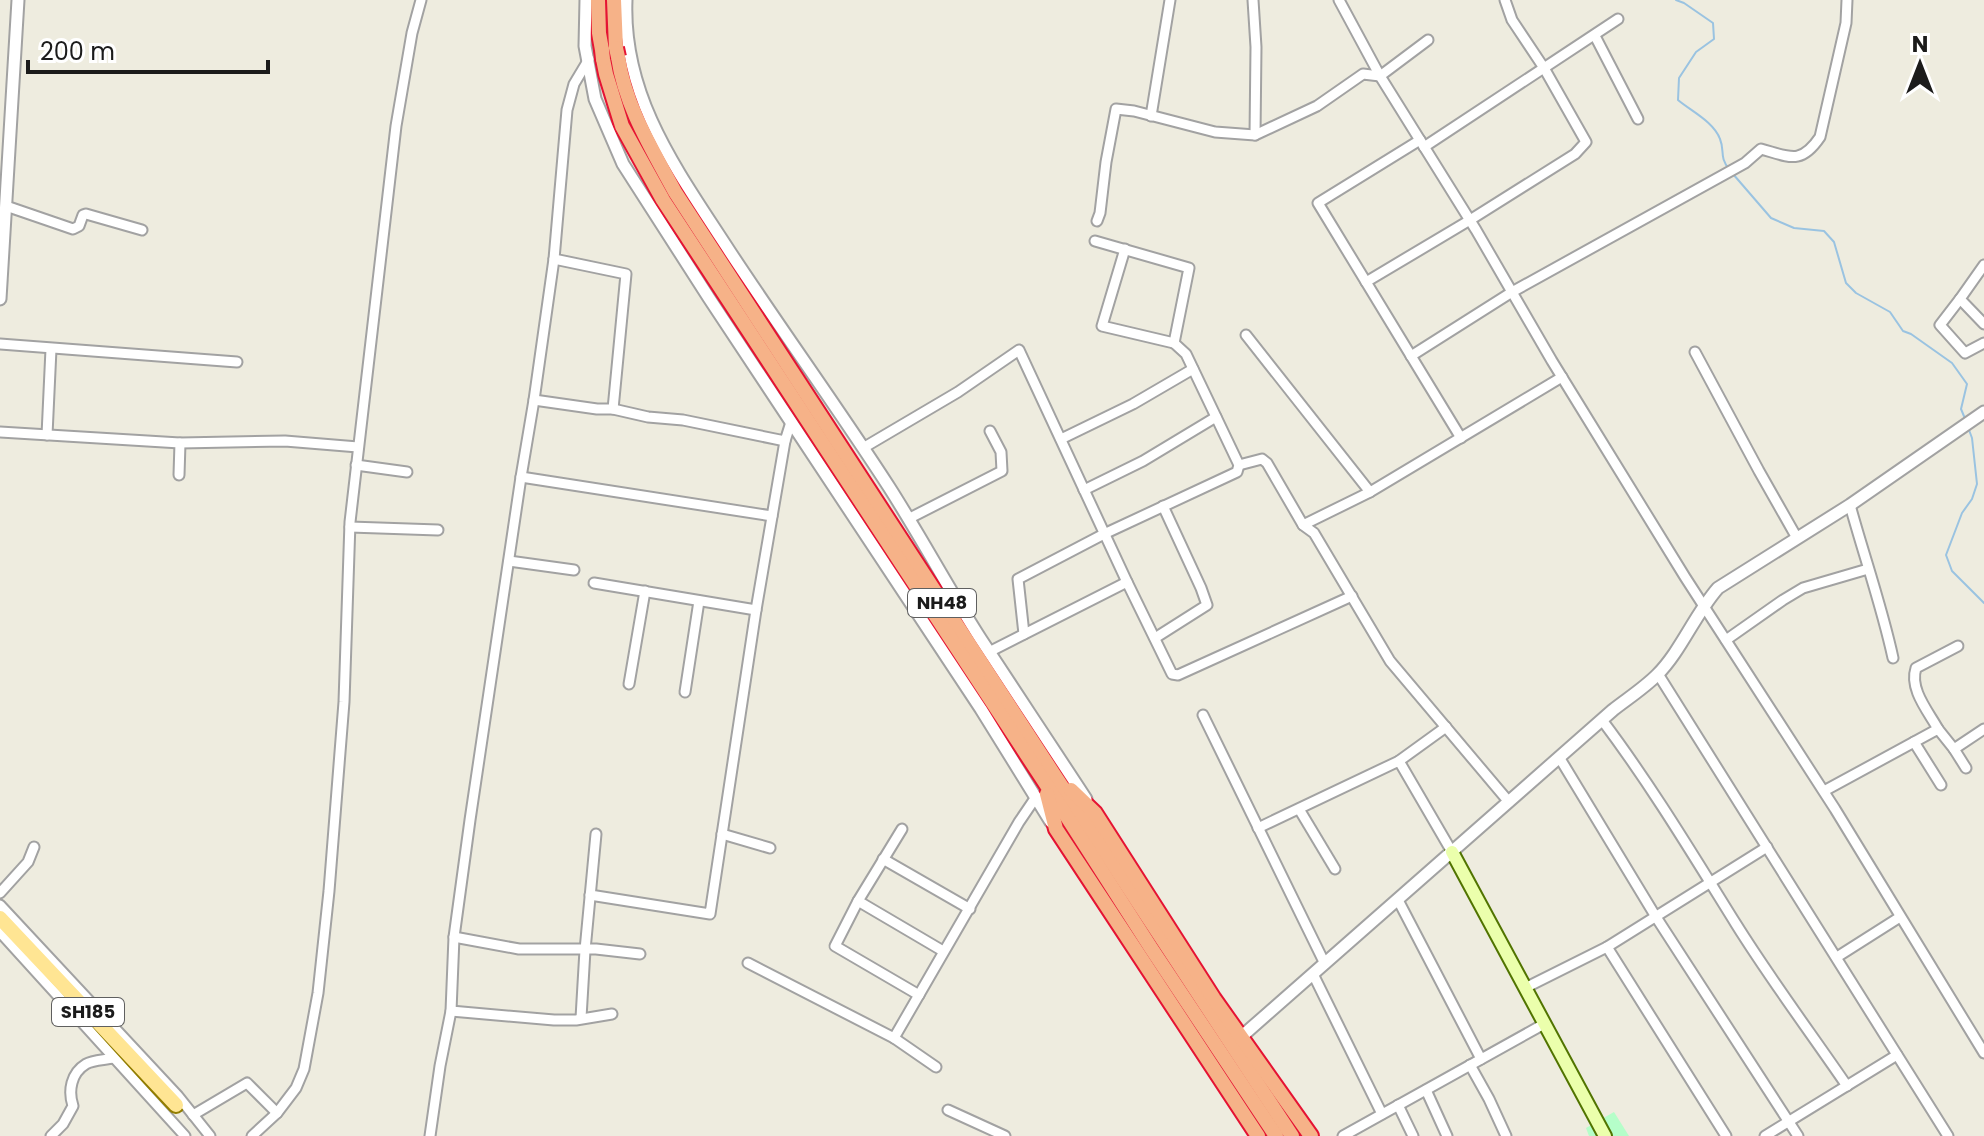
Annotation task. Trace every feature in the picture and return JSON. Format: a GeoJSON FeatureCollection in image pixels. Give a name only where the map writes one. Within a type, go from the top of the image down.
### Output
{"type":"FeatureCollection","features":[{"type":"Feature","properties":{"kind":"highway","name":"NH48"},"geometry":{"type":"LineString","coordinates":[[598,0],[637,122],[675,192],[903,542],[1151,948],[1276,1136]]}},
{"type":"Feature","properties":{"kind":"highway","name":"NH48"},"geometry":{"type":"LineString","coordinates":[[614,0],[614,53],[606,74],[622,126],[663,200],[1292,1136]]}},
{"type":"Feature","properties":{"kind":"highway"},"geometry":{"type":"LineString","coordinates":[[1049,777],[1095,813],[1205,986],[1311,1136]]}},
{"type":"Feature","properties":{"kind":"highway"},"geometry":{"type":"LineString","coordinates":[[1049,777],[1056,829],[1258,1136]]}},
{"type":"Feature","properties":{"kind":"main road"},"geometry":{"type":"LineString","coordinates":[[1452,852],[1605,1136]]}},
{"type":"Feature","properties":{"kind":"main road","name":"SH185"},"geometry":{"type":"LineString","coordinates":[[0,918],[176,1105]]}},
{"type":"Feature","properties":{"kind":"street"},"geometry":{"type":"LineString","coordinates":[[0,299],[18,0]]}},
{"type":"Feature","properties":{"kind":"street"},"geometry":{"type":"LineString","coordinates":[[252,1136],[277,1113],[301,1076],[320,977],[344,702],[350,527],[356,465],[396,126],[412,33],[421,0]]}},
{"type":"Feature","properties":{"kind":"street"},"geometry":{"type":"LineString","coordinates":[[586,0],[585,46],[595,99],[623,164],[981,709],[1056,829]]}},
{"type":"Feature","properties":{"kind":"street"},"geometry":{"type":"LineString","coordinates":[[614,53],[625,24],[626,0]]}},
{"type":"Feature","properties":{"kind":"street"},"geometry":{"type":"LineString","coordinates":[[1151,116],[1170,0]]}},
{"type":"Feature","properties":{"kind":"street"},"geometry":{"type":"LineString","coordinates":[[1253,0],[1255,135]]}},
{"type":"Feature","properties":{"kind":"street"},"geometry":{"type":"LineString","coordinates":[[1339,0],[1380,76],[1470,220],[1562,377],[1703,605],[1824,791],[1984,1053]]}},
{"type":"Feature","properties":{"kind":"street"},"geometry":{"type":"LineString","coordinates":[[1366,282],[1575,154],[1586,142],[1544,68],[1512,20],[1505,0]]}},
{"type":"Feature","properties":{"kind":"street"},"geometry":{"type":"LineString","coordinates":[[1411,356],[1512,292],[1745,163],[1761,149],[1799,157],[1810,152],[1820,137],[1846,23],[1847,0]]}},
{"type":"Feature","properties":{"kind":"street"},"geometry":{"type":"LineString","coordinates":[[1461,438],[1318,203],[1422,143],[1618,19]]}},
{"type":"Feature","properties":{"kind":"street"},"geometry":{"type":"LineString","coordinates":[[1595,36],[1638,119]]}},
{"type":"Feature","properties":{"kind":"street"},"geometry":{"type":"LineString","coordinates":[[1097,221],[1116,109],[1215,132],[1255,135],[1317,106],[1363,74],[1380,76],[1428,40]]}},
{"type":"Feature","properties":{"kind":"street"},"geometry":{"type":"LineString","coordinates":[[430,1136],[451,1011],[454,937],[554,259],[567,110],[574,84],[587,59],[614,53]]}},
{"type":"Feature","properties":{"kind":"street"},"geometry":{"type":"LineString","coordinates":[[614,53],[642,99],[664,148],[756,292],[863,448],[989,652],[1095,813]]}},
{"type":"Feature","properties":{"kind":"street"},"geometry":{"type":"LineString","coordinates":[[6,206],[73,229],[79,226],[86,214],[142,230]]}},
{"type":"Feature","properties":{"kind":"street"},"geometry":{"type":"LineString","coordinates":[[1095,241],[1189,268],[1174,343]]}},
{"type":"Feature","properties":{"kind":"street"},"geometry":{"type":"LineString","coordinates":[[1024,634],[1018,579],[1104,534],[1237,472],[1239,465],[1186,354],[1174,343],[1102,326],[1125,249]]}},
{"type":"Feature","properties":{"kind":"street"},"geometry":{"type":"LineString","coordinates":[[554,259],[626,274],[613,409]]}},
{"type":"Feature","properties":{"kind":"street"},"geometry":{"type":"LineString","coordinates":[[1984,265],[1940,325],[1965,353],[1984,343]]}},
{"type":"Feature","properties":{"kind":"street"},"geometry":{"type":"LineString","coordinates":[[1960,299],[1984,324]]}},
{"type":"Feature","properties":{"kind":"street"},"geometry":{"type":"LineString","coordinates":[[1246,335],[1370,492]]}},
{"type":"Feature","properties":{"kind":"street"},"geometry":{"type":"LineString","coordinates":[[0,344],[237,362]]}},
{"type":"Feature","properties":{"kind":"street"},"geometry":{"type":"LineString","coordinates":[[47,435],[51,349]]}},
{"type":"Feature","properties":{"kind":"street"},"geometry":{"type":"LineString","coordinates":[[863,448],[958,392],[1019,350],[1172,674],[1178,675],[1352,596]]}},
{"type":"Feature","properties":{"kind":"street"},"geometry":{"type":"LineString","coordinates":[[1695,352],[1797,538]]}},
{"type":"Feature","properties":{"kind":"street"},"geometry":{"type":"LineString","coordinates":[[1061,439],[1133,404],[1193,369]]}},
{"type":"Feature","properties":{"kind":"street"},"geometry":{"type":"LineString","coordinates":[[1303,525],[1370,492],[1562,377]]}},
{"type":"Feature","properties":{"kind":"street"},"geometry":{"type":"LineString","coordinates":[[534,400],[683,420],[785,441]]}},
{"type":"Feature","properties":{"kind":"street"},"geometry":{"type":"LineString","coordinates":[[1241,1037],[1658,674],[1703,605],[1718,588],[1850,505],[1981,413]]}},
{"type":"Feature","properties":{"kind":"street"},"geometry":{"type":"LineString","coordinates":[[1084,490],[1143,461],[1216,417]]}},
{"type":"Feature","properties":{"kind":"street"},"geometry":{"type":"LineString","coordinates":[[590,895],[710,914],[756,610],[785,441],[791,422]]}},
{"type":"Feature","properties":{"kind":"street"},"geometry":{"type":"LineString","coordinates":[[908,519],[1002,471],[1001,452],[990,431]]}},
{"type":"Feature","properties":{"kind":"street"},"geometry":{"type":"LineString","coordinates":[[0,432],[180,443],[285,441],[358,447]]}},
{"type":"Feature","properties":{"kind":"street"},"geometry":{"type":"LineString","coordinates":[[179,475],[180,443]]}},
{"type":"Feature","properties":{"kind":"street"},"geometry":{"type":"LineString","coordinates":[[1239,465],[1262,459],[1267,463],[1303,525],[1314,533],[1390,661],[1509,802]]}},
{"type":"Feature","properties":{"kind":"street"},"geometry":{"type":"LineString","coordinates":[[356,465],[407,472]]}},
{"type":"Feature","properties":{"kind":"street"},"geometry":{"type":"LineString","coordinates":[[521,477],[772,516]]}},
{"type":"Feature","properties":{"kind":"street"},"geometry":{"type":"LineString","coordinates":[[1850,505],[1887,627],[1893,658]]}},
{"type":"Feature","properties":{"kind":"street"},"geometry":{"type":"LineString","coordinates":[[1155,638],[1207,605],[1163,506]]}},
{"type":"Feature","properties":{"kind":"street"},"geometry":{"type":"LineString","coordinates":[[350,527],[438,530]]}},
{"type":"Feature","properties":{"kind":"street"},"geometry":{"type":"LineString","coordinates":[[903,542],[917,534]]}},
{"type":"Feature","properties":{"kind":"street"},"geometry":{"type":"LineString","coordinates":[[509,561],[574,570]]}},
{"type":"Feature","properties":{"kind":"street"},"geometry":{"type":"LineString","coordinates":[[1726,640],[1803,588],[1868,569]]}},
{"type":"Feature","properties":{"kind":"street"},"geometry":{"type":"LineString","coordinates":[[989,652],[1127,582]]}},
{"type":"Feature","properties":{"kind":"street"},"geometry":{"type":"LineString","coordinates":[[594,583],[756,610]]}},
{"type":"Feature","properties":{"kind":"street"},"geometry":{"type":"LineString","coordinates":[[629,684],[645,591]]}},
{"type":"Feature","properties":{"kind":"street"},"geometry":{"type":"LineString","coordinates":[[685,692],[699,601]]}},
{"type":"Feature","properties":{"kind":"street"},"geometry":{"type":"LineString","coordinates":[[1958,646],[1916,668],[1913,685],[1938,729],[1966,768]]}},
{"type":"Feature","properties":{"kind":"street"},"geometry":{"type":"LineString","coordinates":[[1658,674],[1948,1136]]}},
{"type":"Feature","properties":{"kind":"street"},"geometry":{"type":"LineString","coordinates":[[1203,715],[1325,964]]}},
{"type":"Feature","properties":{"kind":"street"},"geometry":{"type":"LineString","coordinates":[[1602,720],[1629,756],[1736,925],[1847,1086]]}},
{"type":"Feature","properties":{"kind":"street"},"geometry":{"type":"LineString","coordinates":[[1258,828],[1399,761],[1446,727]]}},
{"type":"Feature","properties":{"kind":"street"},"geometry":{"type":"LineString","coordinates":[[1824,791],[1938,729]]}},
{"type":"Feature","properties":{"kind":"street"},"geometry":{"type":"LineString","coordinates":[[1954,749],[1984,729]]}},
{"type":"Feature","properties":{"kind":"street"},"geometry":{"type":"LineString","coordinates":[[1914,742],[1941,785]]}},
{"type":"Feature","properties":{"kind":"street"},"geometry":{"type":"LineString","coordinates":[[1559,757],[1656,917],[1798,1136]]}},
{"type":"Feature","properties":{"kind":"street"},"geometry":{"type":"LineString","coordinates":[[1399,761],[1452,852]]}},
{"type":"Feature","properties":{"kind":"street"},"geometry":{"type":"LineString","coordinates":[[894,1038],[1036,797]]}},
{"type":"Feature","properties":{"kind":"street"},"geometry":{"type":"LineString","coordinates":[[1299,809],[1335,869]]}},
{"type":"Feature","properties":{"kind":"street"},"geometry":{"type":"LineString","coordinates":[[902,829],[858,901],[835,946],[919,995]]}},
{"type":"Feature","properties":{"kind":"street"},"geometry":{"type":"LineString","coordinates":[[581,1018],[596,834]]}},
{"type":"Feature","properties":{"kind":"street"},"geometry":{"type":"LineString","coordinates":[[722,834],[770,848]]}},
{"type":"Feature","properties":{"kind":"street"},"geometry":{"type":"LineString","coordinates":[[0,893],[28,862],[34,847]]}},
{"type":"Feature","properties":{"kind":"street"},"geometry":{"type":"LineString","coordinates":[[1525,988],[1607,947],[1767,847]]}},
{"type":"Feature","properties":{"kind":"street"},"geometry":{"type":"LineString","coordinates":[[883,859],[970,909]]}},
{"type":"Feature","properties":{"kind":"street"},"geometry":{"type":"LineString","coordinates":[[1398,900],[1481,1059]]}},
{"type":"Feature","properties":{"kind":"street"},"geometry":{"type":"LineString","coordinates":[[858,901],[943,951]]}},
{"type":"Feature","properties":{"kind":"street"},"geometry":{"type":"LineString","coordinates":[[0,905],[178,1096],[210,1136]]}},
{"type":"Feature","properties":{"kind":"street"},"geometry":{"type":"LineString","coordinates":[[1837,957],[1900,917]]}},
{"type":"Feature","properties":{"kind":"street"},"geometry":{"type":"LineString","coordinates":[[0,932],[185,1136]]}},
{"type":"Feature","properties":{"kind":"street"},"geometry":{"type":"LineString","coordinates":[[454,937],[519,949],[596,949],[640,954]]}},
{"type":"Feature","properties":{"kind":"street"},"geometry":{"type":"LineString","coordinates":[[1607,947],[1726,1136]]}},
{"type":"Feature","properties":{"kind":"street"},"geometry":{"type":"LineString","coordinates":[[748,963],[894,1038],[936,1067]]}},
{"type":"Feature","properties":{"kind":"street"},"geometry":{"type":"LineString","coordinates":[[1313,974],[1382,1114]]}},
{"type":"Feature","properties":{"kind":"street"},"geometry":{"type":"LineString","coordinates":[[451,1011],[554,1020],[612,1014]]}},
{"type":"Feature","properties":{"kind":"street"},"geometry":{"type":"LineString","coordinates":[[1343,1136],[1544,1024]]}},
{"type":"Feature","properties":{"kind":"street"},"geometry":{"type":"LineString","coordinates":[[1765,1136],[1897,1055]]}},
{"type":"Feature","properties":{"kind":"street"},"geometry":{"type":"LineString","coordinates":[[51,1136],[63,1124],[73,1106],[69,1096],[77,1073],[87,1064],[113,1058]]}},
{"type":"Feature","properties":{"kind":"street"},"geometry":{"type":"LineString","coordinates":[[1470,1065],[1506,1136]]}},
{"type":"Feature","properties":{"kind":"street"},"geometry":{"type":"LineString","coordinates":[[193,1115],[247,1083],[277,1113]]}},
{"type":"Feature","properties":{"kind":"street"},"geometry":{"type":"LineString","coordinates":[[1426,1090],[1447,1136]]}},
{"type":"Feature","properties":{"kind":"street"},"geometry":{"type":"LineString","coordinates":[[1398,1105],[1413,1136]]}},
{"type":"Feature","properties":{"kind":"street"},"geometry":{"type":"LineString","coordinates":[[948,1110],[1005,1136]]}},
{"type":"Feature","properties":{"kind":"green space"},"geometry":{"type":"Polygon","coordinates":[[[1614,1112],[1629,1136],[1589,1136],[1586,1128],[1614,1112]]]}},
{"type":"Feature","properties":{"kind":"waterway"},"geometry":{"type":"LineString","coordinates":[[1676,0],[1713,23],[1714,39],[1696,52],[1679,78],[1678,100],[1708,122],[1717,133],[1729,169]]}},
{"type":"Feature","properties":{"kind":"waterway"},"geometry":{"type":"LineString","coordinates":[[1733,174],[1771,218],[1794,228],[1824,231],[1834,242],[1846,283],[1856,293],[1890,312],[1903,331],[1952,363],[1967,384],[1961,409],[1966,421]]}},
{"type":"Feature","properties":{"kind":"waterway"},"geometry":{"type":"LineString","coordinates":[[1969,430],[1977,484],[1946,555],[1952,571],[1984,603]]}}]}
